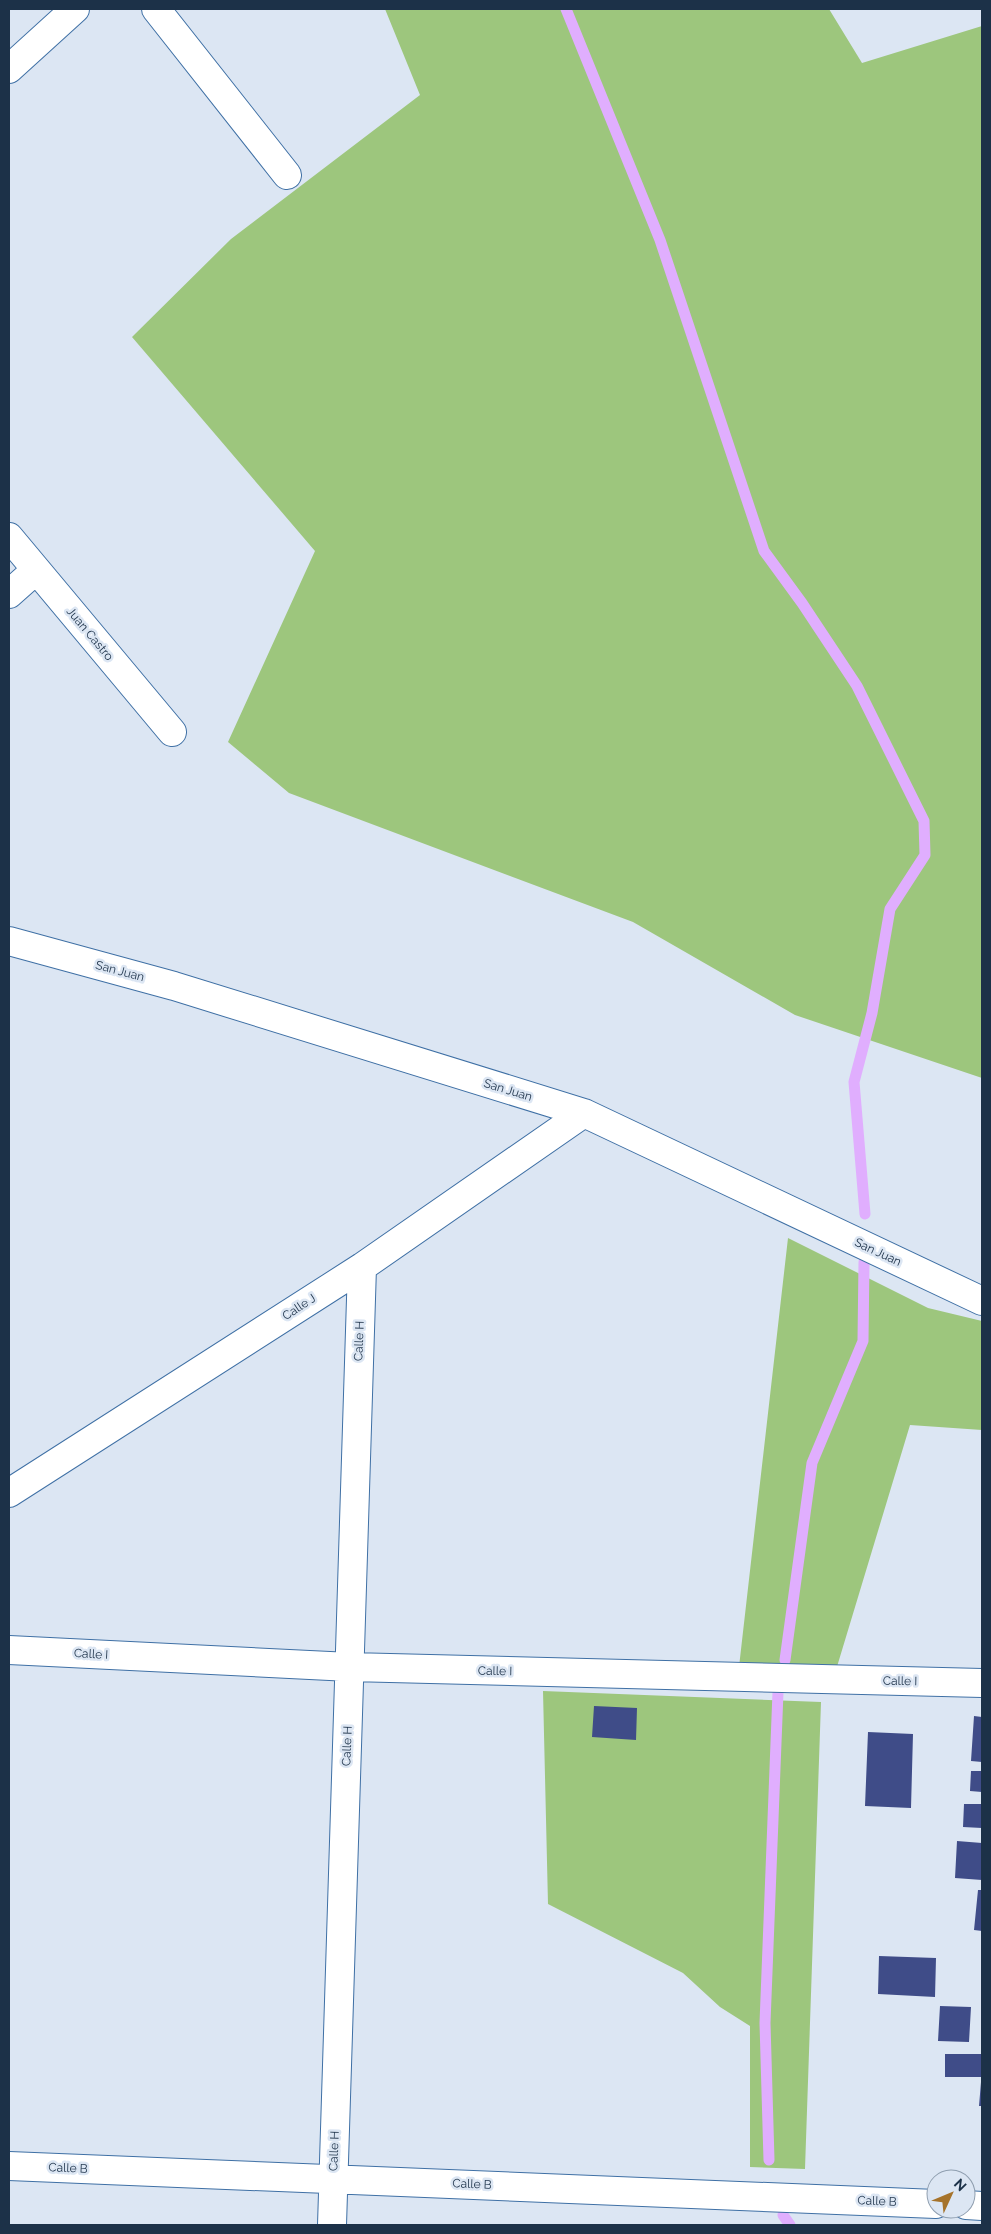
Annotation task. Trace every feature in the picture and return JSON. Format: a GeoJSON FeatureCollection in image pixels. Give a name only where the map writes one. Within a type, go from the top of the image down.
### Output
{"type":"FeatureCollection","features":[{"type":"Feature","properties":{"kind":"street"},"geometry":{"type":"LineString","coordinates":[[9,69],[75,9]]}},
{"type":"Feature","properties":{"kind":"street"},"geometry":{"type":"LineString","coordinates":[[156,9],[287,175]]}},
{"type":"Feature","properties":{"kind":"street","name":"Juan Castro"},"geometry":{"type":"LineString","coordinates":[[9,537],[172,732]]}},
{"type":"Feature","properties":{"kind":"street"},"geometry":{"type":"LineString","coordinates":[[9,594],[36,570]]}},
{"type":"Feature","properties":{"kind":"street","name":"San Juan"},"geometry":{"type":"LineString","coordinates":[[9,941],[174,986],[584,1113],[982,1301]]}},
{"type":"Feature","properties":{"kind":"street","name":"Calle J"},"geometry":{"type":"LineString","coordinates":[[9,1493],[362,1267],[584,1113]]}},
{"type":"Feature","properties":{"kind":"street","name":"Calle H"},"geometry":{"type":"LineString","coordinates":[[332,2225],[362,1267]]}},
{"type":"Feature","properties":{"kind":"street","name":"Calle I"},"geometry":{"type":"LineString","coordinates":[[9,1650],[350,1667],[982,1683]]}},
{"type":"Feature","properties":{"kind":"street","name":"Calle B"},"geometry":{"type":"LineString","coordinates":[[9,2166],[926,2204]]}},
{"type":"Feature","properties":{"kind":"green space"},"geometry":{"type":"Polygon","coordinates":[[[385,9],[829,9],[862,63],[982,26],[982,1078],[795,1015],[633,922],[289,793],[228,742],[315,551],[132,337],[231,239],[420,95],[385,9]]]}},
{"type":"Feature","properties":{"kind":"green space"},"geometry":{"type":"Polygon","coordinates":[[[788,1238],[928,1308],[982,1321],[982,1430],[910,1425],[836,1670],[739,1667],[788,1238]]]}},
{"type":"Feature","properties":{"kind":"green space"},"geometry":{"type":"Polygon","coordinates":[[[543,1691],[821,1702],[805,2169],[750,2167],[750,2026],[720,2007],[683,1973],[548,1904],[543,1691]]]}},
{"type":"Feature","properties":{"kind":"building"},"geometry":{"type":"Polygon","coordinates":[[[594,1706],[637,1708],[636,1740],[592,1737],[594,1706]]]}},
{"type":"Feature","properties":{"kind":"building"},"geometry":{"type":"Polygon","coordinates":[[[974,1716],[982,1717],[982,1762],[971,1761],[974,1716]]]}},
{"type":"Feature","properties":{"kind":"building"},"geometry":{"type":"Polygon","coordinates":[[[868,1732],[913,1734],[911,1808],[865,1806],[868,1732]]]}},
{"type":"Feature","properties":{"kind":"building"},"geometry":{"type":"Polygon","coordinates":[[[971,1771],[982,1771],[982,1792],[970,1791],[971,1771]]]}},
{"type":"Feature","properties":{"kind":"building"},"geometry":{"type":"Polygon","coordinates":[[[964,1804],[982,1804],[982,1828],[963,1827],[964,1804]]]}},
{"type":"Feature","properties":{"kind":"building"},"geometry":{"type":"Polygon","coordinates":[[[957,1841],[982,1843],[982,1880],[955,1878],[957,1841]]]}},
{"type":"Feature","properties":{"kind":"building"},"geometry":{"type":"Polygon","coordinates":[[[978,1890],[982,1890],[982,1931],[974,1930],[978,1890]]]}},
{"type":"Feature","properties":{"kind":"building"},"geometry":{"type":"Polygon","coordinates":[[[879,1956],[936,1958],[935,1997],[878,1994],[879,1956]]]}},
{"type":"Feature","properties":{"kind":"building"},"geometry":{"type":"Polygon","coordinates":[[[940,2006],[971,2007],[969,2042],[938,2041],[940,2006]]]}},
{"type":"Feature","properties":{"kind":"building"},"geometry":{"type":"Polygon","coordinates":[[[945,2054],[982,2054],[982,2077],[945,2077],[945,2054]]]}},
{"type":"Feature","properties":{"kind":"building"},"geometry":{"type":"Polygon","coordinates":[[[981,2082],[982,2106],[979,2106],[981,2082]]]}},
{"type":"Feature","properties":{"kind":"waterway"},"geometry":{"type":"LineString","coordinates":[[566,9],[660,240],[764,551],[802,603],[857,686],[924,821],[925,855],[890,909],[872,1013],[854,1082],[865,1214]]}},
{"type":"Feature","properties":{"kind":"waterway"},"geometry":{"type":"LineString","coordinates":[[785,1660],[812,1463],[863,1341],[864,1262]]}},
{"type":"Feature","properties":{"kind":"waterway"},"geometry":{"type":"LineString","coordinates":[[769,2160],[765,2023],[778,1692]]}},
{"type":"Feature","properties":{"kind":"waterway"},"geometry":{"type":"LineString","coordinates":[[783,2215],[790,2225]]}}]}
